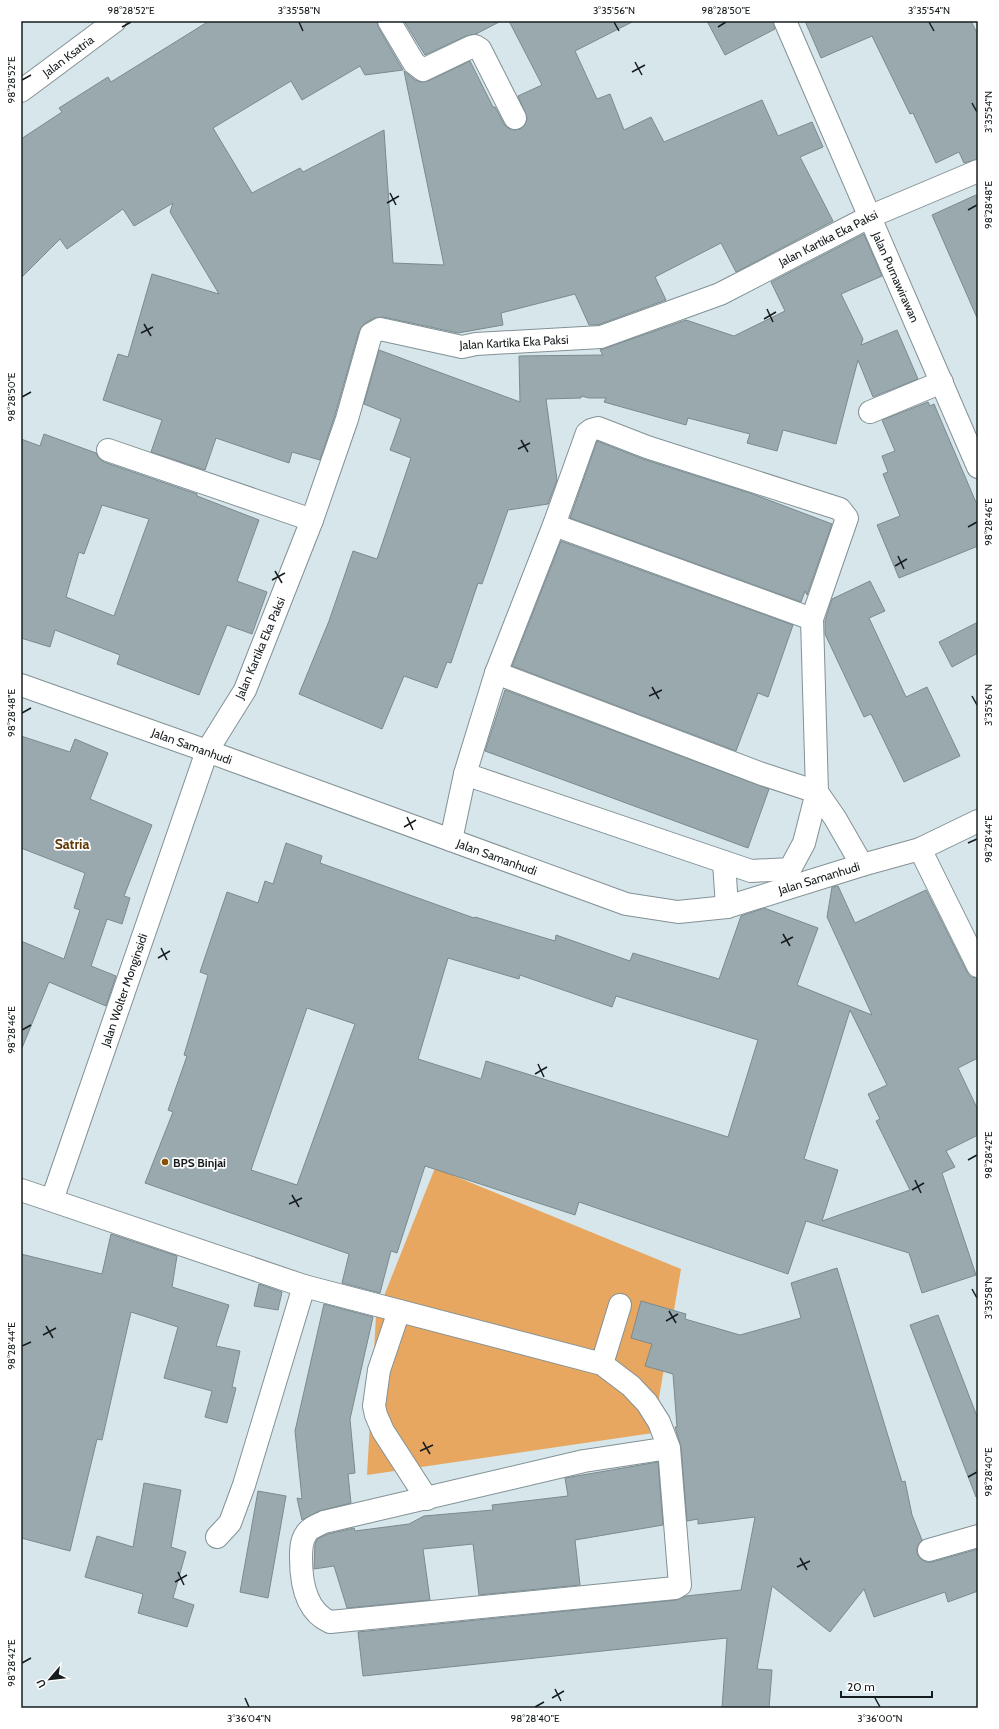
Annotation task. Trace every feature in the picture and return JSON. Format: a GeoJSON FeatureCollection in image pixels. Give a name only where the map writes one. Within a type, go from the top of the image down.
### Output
{"type":"FeatureCollection","features":[{"type":"Feature","properties":{"kind":"street","name":"Jalan Ksatria"},"geometry":{"type":"LineString","coordinates":[[21,91],[115,21]]}},
{"type":"Feature","properties":{"kind":"street"},"geometry":{"type":"LineString","coordinates":[[390,21],[414,63],[423,70],[471,47],[475,46],[480,49],[515,118]]}},
{"type":"Feature","properties":{"kind":"street","name":"Jalan Purnawirawan"},"geometry":{"type":"LineString","coordinates":[[785,21],[978,467]]}},
{"type":"Feature","properties":{"kind":"street","name":"Jalan Kartika Eka Paksi"},"geometry":{"type":"LineString","coordinates":[[206,751],[245,690],[312,520],[347,419],[371,334],[380,329],[462,347],[476,344],[601,337],[720,294],[869,217],[978,171]]}},
{"type":"Feature","properties":{"kind":"street"},"geometry":{"type":"LineString","coordinates":[[870,412],[942,382]]}},
{"type":"Feature","properties":{"kind":"street"},"geometry":{"type":"LineString","coordinates":[[451,840],[465,774],[496,673],[554,525],[587,433],[598,428],[647,447],[840,509],[847,518],[812,620],[818,792],[804,843],[790,868],[751,871],[465,774]]}},
{"type":"Feature","properties":{"kind":"street"},"geometry":{"type":"LineString","coordinates":[[108,450],[312,520]]}},
{"type":"Feature","properties":{"kind":"street"},"geometry":{"type":"LineString","coordinates":[[554,525],[812,620]]}},
{"type":"Feature","properties":{"kind":"street"},"geometry":{"type":"LineString","coordinates":[[496,673],[762,774],[818,792],[862,865]]}},
{"type":"Feature","properties":{"kind":"street","name":"Jalan Samanhudi"},"geometry":{"type":"LineString","coordinates":[[21,685],[626,904],[678,912],[728,907],[862,865],[920,849],[978,821]]}},
{"type":"Feature","properties":{"kind":"street","name":"Jalan Wolter Monginsidi"},"geometry":{"type":"LineString","coordinates":[[52,1200],[206,751]]}},
{"type":"Feature","properties":{"kind":"street"},"geometry":{"type":"LineString","coordinates":[[920,849],[978,966]]}},
{"type":"Feature","properties":{"kind":"street"},"geometry":{"type":"LineString","coordinates":[[724,862],[728,907]]}},
{"type":"Feature","properties":{"kind":"street"},"geometry":{"type":"LineString","coordinates":[[21,1190],[304,1286],[602,1364],[631,1386],[647,1403],[659,1422],[669,1448],[680,1585],[675,1588],[330,1622],[321,1618],[306,1595],[301,1574],[301,1546],[306,1534],[324,1522],[584,1461],[669,1448]]}},
{"type":"Feature","properties":{"kind":"street"},"geometry":{"type":"LineString","coordinates":[[217,1537],[230,1523],[244,1485],[304,1286]]}},
{"type":"Feature","properties":{"kind":"street"},"geometry":{"type":"LineString","coordinates":[[602,1364],[620,1305]]}},
{"type":"Feature","properties":{"kind":"street"},"geometry":{"type":"LineString","coordinates":[[399,1311],[379,1370],[374,1406],[383,1431],[427,1498]]}},
{"type":"Feature","properties":{"kind":"street"},"geometry":{"type":"LineString","coordinates":[[929,1550],[978,1536]]}},
{"type":"Feature","properties":{"kind":"shaded area"},"geometry":{"type":"Polygon","coordinates":[[[435,1168],[681,1269],[653,1433],[367,1475],[376,1316],[435,1168]]]}},
{"type":"Feature","properties":{"kind":"building"},"geometry":{"type":"Polygon","coordinates":[[[209,21],[377,21],[378,27],[403,70],[365,75],[360,66],[302,100],[291,81],[213,128],[252,193],[300,168],[303,172],[384,130],[393,263],[444,265],[404,71],[415,80],[422,82],[428,81],[470,61],[493,107],[495,107],[504,124],[508,128],[514,130],[520,129],[525,125],[527,118],[518,96],[542,85],[509,21],[634,21],[575,51],[597,99],[610,94],[624,130],[651,117],[664,142],[762,100],[778,136],[812,122],[823,147],[800,157],[833,221],[736,272],[721,243],[655,277],[666,300],[598,325],[589,325],[575,294],[501,313],[503,325],[458,333],[383,317],[374,318],[365,323],[359,331],[335,415],[320,460],[292,452],[289,463],[216,438],[205,470],[151,452],[162,420],[103,400],[118,354],[128,357],[152,274],[219,294],[170,212],[173,203],[134,226],[123,209],[67,249],[60,239],[21,278],[21,139],[62,112],[59,108],[108,77],[111,82],[209,21]]]}},
{"type":"Feature","properties":{"kind":"building"},"geometry":{"type":"Polygon","coordinates":[[[404,21],[501,21],[476,34],[466,36],[425,55],[404,21]]]}},
{"type":"Feature","properties":{"kind":"building"},"geometry":{"type":"Polygon","coordinates":[[[707,21],[773,21],[775,29],[725,55],[707,21]]]}},
{"type":"Feature","properties":{"kind":"building"},"geometry":{"type":"Polygon","coordinates":[[[805,21],[971,21],[978,35],[978,159],[964,163],[959,152],[936,163],[913,113],[910,114],[872,36],[821,58],[805,21]]]}},
{"type":"Feature","properties":{"kind":"building"},"geometry":{"type":"Polygon","coordinates":[[[978,194],[978,320],[932,215],[978,194]]]}},
{"type":"Feature","properties":{"kind":"building"},"geometry":{"type":"Polygon","coordinates":[[[864,234],[882,276],[841,294],[863,339],[861,345],[897,330],[918,379],[873,397],[858,360],[836,444],[783,430],[777,451],[747,443],[750,434],[688,418],[686,425],[604,402],[606,398],[589,398],[581,396],[581,398],[546,399],[557,480],[548,504],[508,510],[482,584],[478,583],[451,663],[447,662],[437,688],[404,676],[382,729],[299,694],[329,621],[353,551],[377,559],[411,458],[390,450],[401,419],[364,404],[379,350],[520,402],[519,356],[603,355],[600,350],[686,320],[734,336],[785,311],[771,282],[864,234]]]}},
{"type":"Feature","properties":{"kind":"building"},"geometry":{"type":"Polygon","coordinates":[[[928,402],[930,406],[934,404],[978,507],[978,546],[899,578],[877,525],[900,516],[883,474],[888,472],[882,456],[895,451],[882,420],[928,402]]]}},
{"type":"Feature","properties":{"kind":"building"},"geometry":{"type":"Polygon","coordinates":[[[44,434],[96,453],[104,462],[197,494],[197,496],[259,520],[237,581],[267,592],[252,634],[227,625],[199,695],[117,664],[120,655],[55,630],[50,647],[21,638],[21,439],[40,446],[44,434]],[[102,505],[84,554],[79,552],[66,597],[114,616],[149,519],[102,505]]]}},
{"type":"Feature","properties":{"kind":"building"},"geometry":{"type":"Polygon","coordinates":[[[597,441],[643,459],[750,493],[832,524],[807,595],[805,591],[801,602],[570,518],[597,441]]]}},
{"type":"Feature","properties":{"kind":"building"},"geometry":{"type":"Polygon","coordinates":[[[561,541],[793,625],[768,697],[758,693],[736,751],[512,666],[561,541]]]}},
{"type":"Feature","properties":{"kind":"building"},"geometry":{"type":"Polygon","coordinates":[[[870,581],[885,611],[869,618],[906,697],[927,687],[960,756],[904,782],[871,714],[864,717],[825,634],[825,621],[832,599],[870,581]]]}},
{"type":"Feature","properties":{"kind":"building"},"geometry":{"type":"Polygon","coordinates":[[[978,622],[978,653],[952,667],[939,642],[978,622]]]}},
{"type":"Feature","properties":{"kind":"building"},"geometry":{"type":"Polygon","coordinates":[[[505,690],[769,789],[748,848],[485,751],[505,690]]]}},
{"type":"Feature","properties":{"kind":"building"},"geometry":{"type":"Polygon","coordinates":[[[21,736],[70,752],[75,739],[108,753],[90,799],[152,825],[124,896],[130,898],[122,924],[107,919],[91,966],[116,976],[106,1006],[49,982],[22,1048],[21,941],[64,959],[80,910],[74,908],[85,873],[21,848],[21,736]]]}},
{"type":"Feature","properties":{"kind":"building"},"geometry":{"type":"Polygon","coordinates":[[[286,843],[322,856],[320,863],[474,918],[475,917],[555,941],[556,935],[630,961],[633,953],[719,979],[741,916],[764,908],[818,928],[797,985],[872,1015],[827,917],[832,887],[838,886],[855,923],[926,890],[967,972],[971,977],[978,978],[978,1058],[958,1068],[978,1110],[978,1135],[946,1151],[955,1167],[942,1173],[976,1275],[922,1293],[909,1253],[806,1221],[788,1274],[579,1202],[575,1215],[425,1166],[397,1253],[391,1251],[380,1293],[342,1283],[349,1254],[145,1183],[173,1112],[168,1110],[187,1056],[184,1055],[208,975],[200,972],[227,892],[258,903],[265,881],[273,884],[286,843]],[[448,958],[418,1059],[481,1079],[486,1061],[728,1137],[758,1040],[616,996],[612,1007],[520,975],[519,979],[448,958]],[[307,1008],[251,1170],[297,1185],[355,1024],[307,1008]],[[850,1010],[804,1159],[838,1170],[822,1221],[910,1190],[876,1121],[880,1119],[868,1094],[887,1085],[850,1010]]]}},
{"type":"Feature","properties":{"kind":"building"},"geometry":{"type":"Polygon","coordinates":[[[111,1234],[177,1256],[172,1287],[229,1305],[216,1346],[240,1351],[232,1387],[236,1388],[227,1423],[205,1417],[212,1391],[164,1378],[178,1327],[131,1312],[102,1440],[97,1439],[70,1551],[21,1538],[21,1254],[102,1274],[111,1234]]]}},
{"type":"Feature","properties":{"kind":"building"},"geometry":{"type":"Polygon","coordinates":[[[837,1268],[902,1482],[905,1481],[912,1515],[922,1540],[917,1547],[917,1554],[926,1562],[932,1562],[978,1549],[978,1591],[948,1602],[945,1592],[874,1617],[864,1589],[830,1632],[772,1586],[757,1669],[772,1670],[769,1708],[722,1708],[727,1638],[363,1676],[358,1632],[676,1600],[686,1596],[741,1590],[755,1517],[698,1524],[698,1519],[687,1521],[681,1447],[675,1427],[677,1427],[673,1374],[645,1366],[652,1344],[631,1338],[641,1301],[686,1314],[685,1319],[740,1335],[801,1318],[791,1283],[837,1268]]]}},
{"type":"Feature","properties":{"kind":"building"},"geometry":{"type":"Polygon","coordinates":[[[259,1284],[282,1292],[278,1310],[254,1306],[259,1284]]]}},
{"type":"Feature","properties":{"kind":"building"},"geometry":{"type":"Polygon","coordinates":[[[324,1304],[373,1317],[350,1419],[355,1473],[348,1474],[351,1503],[319,1511],[302,1520],[297,1498],[302,1499],[295,1431],[324,1304]]]}},
{"type":"Feature","properties":{"kind":"building"},"geometry":{"type":"Polygon","coordinates":[[[938,1315],[978,1419],[978,1496],[976,1497],[910,1325],[938,1315]]]}},
{"type":"Feature","properties":{"kind":"building"},"geometry":{"type":"Polygon","coordinates":[[[658,1462],[663,1525],[575,1540],[580,1585],[479,1595],[473,1544],[423,1549],[430,1600],[347,1608],[334,1566],[314,1569],[315,1544],[317,1539],[328,1534],[354,1528],[355,1531],[409,1524],[424,1516],[493,1510],[492,1505],[568,1496],[565,1478],[658,1462]]]}},
{"type":"Feature","properties":{"kind":"building"},"geometry":{"type":"Polygon","coordinates":[[[144,1483],[181,1490],[171,1547],[186,1552],[173,1598],[194,1605],[187,1627],[138,1613],[143,1594],[85,1577],[97,1536],[133,1547],[144,1483]]]}},
{"type":"Feature","properties":{"kind":"building"},"geometry":{"type":"Polygon","coordinates":[[[258,1491],[286,1496],[268,1598],[240,1592],[258,1491]]]}},
{"type":"Feature","properties":{"kind":"place","name":"BPS Binjai"},"geometry":{"type":"Point","coordinates":[165,1162]}},
{"type":"Feature","properties":{"kind":"district","name":"Satria"},"geometry":{"type":"Point","coordinates":[72,844]}}]}
